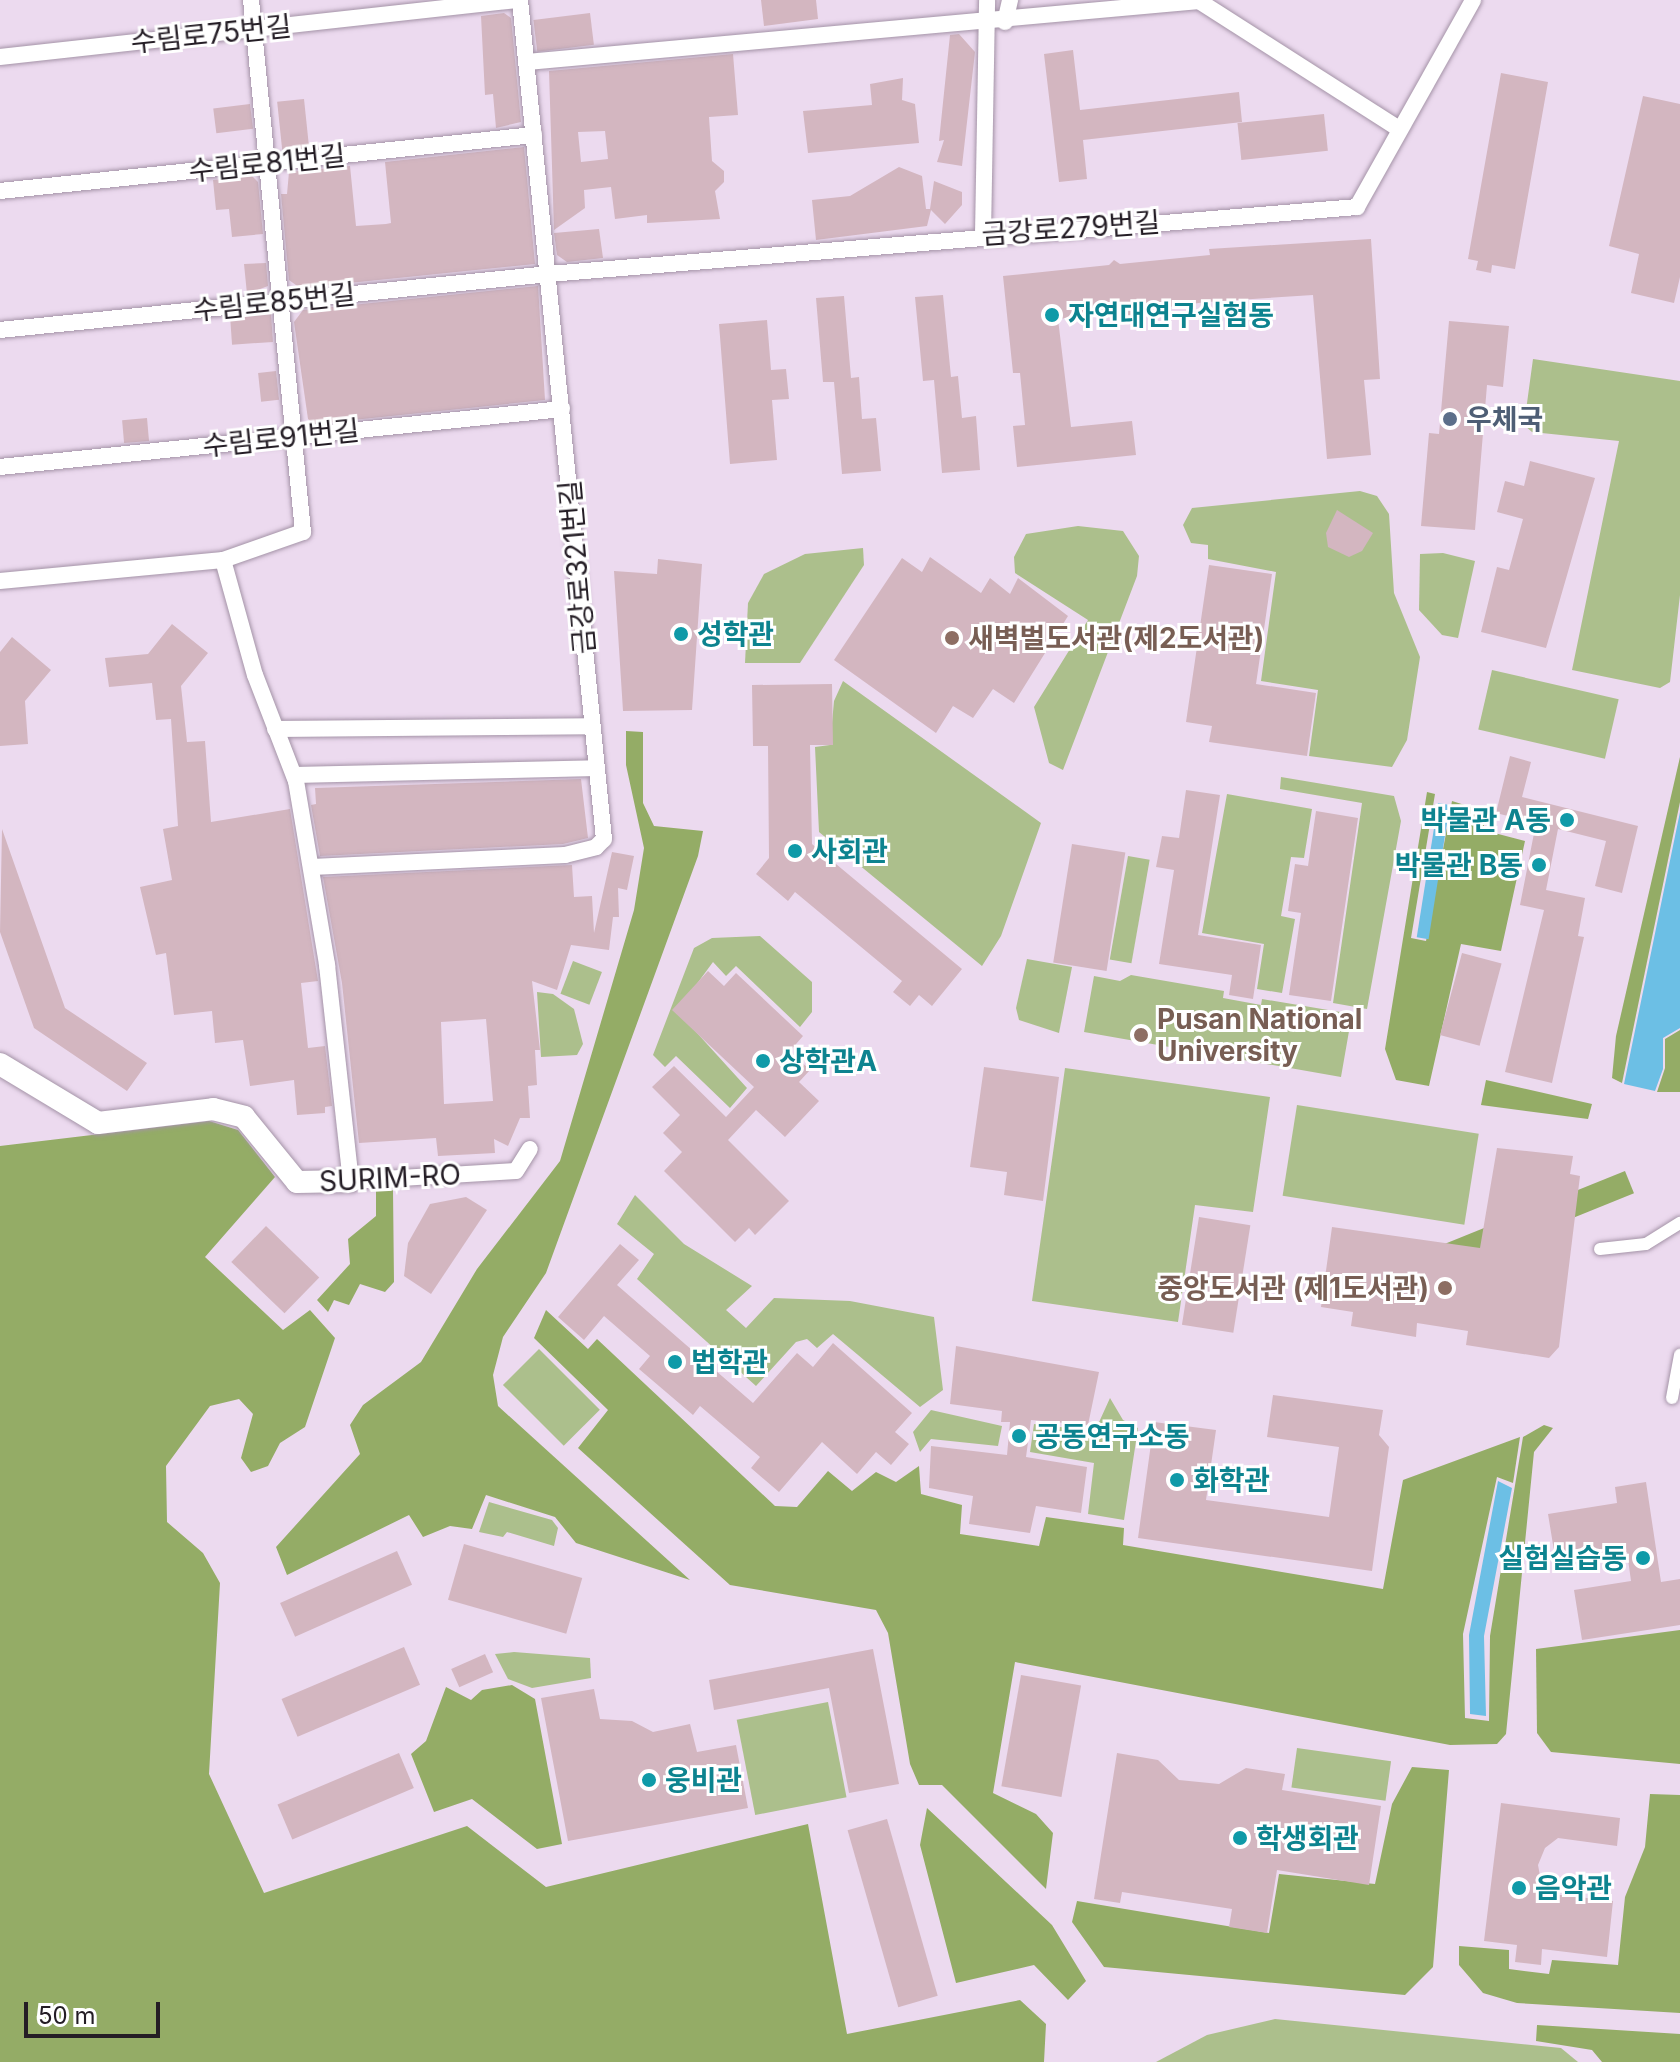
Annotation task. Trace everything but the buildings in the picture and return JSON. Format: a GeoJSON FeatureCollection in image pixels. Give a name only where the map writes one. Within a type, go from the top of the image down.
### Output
{"type":"FeatureCollection","features":[{"type":"Feature","properties":{"kind":"main road","name":"SURIM-RO"},"geometry":{"type":"LineString","coordinates":[[0,1064],[98,1123],[213,1109],[244,1117],[297,1182],[351,1181]]}},
{"type":"Feature","properties":{"kind":"street"},"geometry":{"type":"LineString","coordinates":[[0,581],[223,560],[303,532],[251,0]]}},
{"type":"Feature","properties":{"kind":"street","name":"수림로75번길"},"geometry":{"type":"LineString","coordinates":[[0,57],[518,0]]}},
{"type":"Feature","properties":{"kind":"street","name":"금강로321번길"},"geometry":{"type":"LineString","coordinates":[[312,867],[565,855],[596,847],[604,839],[549,274],[518,0]]}},
{"type":"Feature","properties":{"kind":"street"},"geometry":{"type":"LineString","coordinates":[[987,0],[998,21]]}},
{"type":"Feature","properties":{"kind":"street"},"geometry":{"type":"LineString","coordinates":[[983,235],[998,21],[1010,0]]}},
{"type":"Feature","properties":{"kind":"street","name":"금강로279번길"},"geometry":{"type":"LineString","coordinates":[[549,274],[983,235],[1357,207],[1473,0]]}},
{"type":"Feature","properties":{"kind":"street"},"geometry":{"type":"LineString","coordinates":[[527,62],[1199,1],[1399,129]]}},
{"type":"Feature","properties":{"kind":"street","name":"수림로81번길"},"geometry":{"type":"LineString","coordinates":[[0,191],[534,135]]}},
{"type":"Feature","properties":{"kind":"street","name":"수림로85번길"},"geometry":{"type":"LineString","coordinates":[[0,330],[549,274]]}},
{"type":"Feature","properties":{"kind":"street","name":"수림로91번길"},"geometry":{"type":"LineString","coordinates":[[0,467],[562,409]]}},
{"type":"Feature","properties":{"kind":"street"},"geometry":{"type":"LineString","coordinates":[[223,560],[275,729],[294,775],[312,867],[351,1181]]}},
{"type":"Feature","properties":{"kind":"street"},"geometry":{"type":"LineString","coordinates":[[275,729],[591,726]]}},
{"type":"Feature","properties":{"kind":"street"},"geometry":{"type":"LineString","coordinates":[[294,775],[597,768]]}},
{"type":"Feature","properties":{"kind":"street","name":"SURIM-RO"},"geometry":{"type":"LineString","coordinates":[[351,1181],[516,1171],[530,1149]]}},
{"type":"Feature","properties":{"kind":"street"},"geometry":{"type":"LineString","coordinates":[[1600,1249],[1646,1244],[1680,1223]]}},
{"type":"Feature","properties":{"kind":"street"},"geometry":{"type":"LineString","coordinates":[[1672,1398],[1680,1355]]}},
{"type":"Feature","properties":{"kind":"green space"},"geometry":{"type":"Polygon","coordinates":[[[1533,359],[1680,381],[1680,595],[1670,682],[1660,688],[1572,670],[1619,441],[1532,432],[1524,425],[1533,359]]]}},
{"type":"Feature","properties":{"kind":"green space"},"geometry":{"type":"Polygon","coordinates":[[[1360,491],[1377,496],[1389,514],[1394,593],[1420,657],[1407,740],[1392,767],[1309,756],[1318,690],[1261,681],[1276,572],[1208,559],[1208,545],[1191,543],[1183,525],[1192,508],[1360,491]]]}},
{"type":"Feature","properties":{"kind":"green space"},"geometry":{"type":"Polygon","coordinates":[[[1078,526],[1123,531],[1139,556],[1137,576],[1063,770],[1049,763],[1034,707],[1088,620],[1015,573],[1014,557],[1026,534],[1078,526]]]}},
{"type":"Feature","properties":{"kind":"green space"},"geometry":{"type":"Polygon","coordinates":[[[863,548],[864,565],[800,663],[745,663],[748,603],[764,574],[805,554],[863,548]]]}},
{"type":"Feature","properties":{"kind":"green space"},"geometry":{"type":"Polygon","coordinates":[[[1443,553],[1475,561],[1458,638],[1442,635],[1419,610],[1420,554],[1443,553]]]}},
{"type":"Feature","properties":{"kind":"green space"},"geometry":{"type":"Polygon","coordinates":[[[1492,670],[1619,699],[1605,759],[1478,729],[1492,670]]]}},
{"type":"Feature","properties":{"kind":"green space"},"geometry":{"type":"Polygon","coordinates":[[[843,681],[1041,823],[1001,936],[982,966],[819,832],[815,747],[830,745],[834,701],[843,681]]]}},
{"type":"Feature","properties":{"kind":"green space"},"geometry":{"type":"Polygon","coordinates":[[[626,731],[643,732],[643,803],[654,826],[703,831],[698,856],[546,1273],[503,1337],[493,1375],[498,1406],[690,1580],[576,1543],[555,1517],[486,1495],[472,1529],[450,1526],[423,1537],[409,1515],[287,1575],[276,1547],[360,1454],[350,1425],[363,1405],[421,1362],[477,1269],[560,1161],[634,910],[644,848],[626,765],[626,731]]]}},
{"type":"Feature","properties":{"kind":"green space"},"geometry":{"type":"Polygon","coordinates":[[[1680,757],[1680,802],[1622,1083],[1612,1078],[1616,1036],[1680,757]]]}},
{"type":"Feature","properties":{"kind":"green space"},"geometry":{"type":"Polygon","coordinates":[[[1281,777],[1394,796],[1401,821],[1367,1009],[1333,1003],[1362,803],[1280,789],[1281,777]]]}},
{"type":"Feature","properties":{"kind":"green space"},"geometry":{"type":"Polygon","coordinates":[[[1427,792],[1435,794],[1411,938],[1426,941],[1452,801],[1487,812],[1483,830],[1525,841],[1501,951],[1461,944],[1429,1086],[1396,1080],[1385,1049],[1427,792]]]}},
{"type":"Feature","properties":{"kind":"green space"},"geometry":{"type":"Polygon","coordinates":[[[1227,794],[1312,809],[1304,858],[1291,857],[1281,916],[1295,919],[1282,993],[1257,989],[1264,944],[1202,933],[1227,794]]]}},
{"type":"Feature","properties":{"kind":"green space"},"geometry":{"type":"Polygon","coordinates":[[[1128,856],[1150,860],[1131,963],[1110,959],[1128,856]]]}},
{"type":"Feature","properties":{"kind":"green space"},"geometry":{"type":"Polygon","coordinates":[[[760,936],[812,982],[812,1012],[800,1027],[736,966],[726,976],[713,962],[677,1011],[747,1088],[730,1108],[676,1056],[665,1067],[653,1055],[694,948],[712,938],[760,936]]]}},
{"type":"Feature","properties":{"kind":"green space"},"geometry":{"type":"Polygon","coordinates":[[[1027,959],[1072,967],[1059,1033],[1019,1020],[1016,1008],[1027,959]]]}},
{"type":"Feature","properties":{"kind":"green space"},"geometry":{"type":"Polygon","coordinates":[[[573,961],[602,972],[589,1005],[560,994],[573,961]]]}},
{"type":"Feature","properties":{"kind":"green space"},"geometry":{"type":"Polygon","coordinates":[[[1131,975],[1224,991],[1223,998],[1261,1005],[1262,999],[1352,1014],[1341,1077],[1084,1032],[1094,976],[1120,981],[1131,975]]]}},
{"type":"Feature","properties":{"kind":"green space"},"geometry":{"type":"Polygon","coordinates":[[[537,992],[553,994],[574,1009],[583,1044],[577,1055],[541,1057],[537,992]]]}},
{"type":"Feature","properties":{"kind":"green space"},"geometry":{"type":"Polygon","coordinates":[[[1680,1030],[1680,1092],[1657,1092],[1665,1068],[1665,1039],[1680,1030]]]}},
{"type":"Feature","properties":{"kind":"green space"},"geometry":{"type":"Polygon","coordinates":[[[1065,1068],[1270,1097],[1253,1212],[1195,1205],[1178,1322],[1032,1301],[1065,1068]]]}},
{"type":"Feature","properties":{"kind":"green space"},"geometry":{"type":"Polygon","coordinates":[[[1486,1080],[1592,1104],[1588,1119],[1481,1105],[1486,1080]]]}},
{"type":"Feature","properties":{"kind":"green space"},"geometry":{"type":"Polygon","coordinates":[[[1297,1105],[1479,1134],[1464,1225],[1283,1196],[1297,1105]]]}},
{"type":"Feature","properties":{"kind":"green space"},"geometry":{"type":"Polygon","coordinates":[[[209,1121],[238,1130],[275,1177],[205,1257],[283,1330],[310,1310],[335,1338],[305,1427],[280,1443],[268,1466],[251,1472],[241,1458],[253,1414],[239,1399],[210,1406],[166,1466],[167,1522],[203,1553],[220,1583],[209,1774],[264,1893],[467,1826],[546,1887],[808,1824],[847,2034],[1020,2000],[1046,2024],[1044,2062],[0,2062],[0,1146],[209,1121]]]}},
{"type":"Feature","properties":{"kind":"green space"},"geometry":{"type":"Polygon","coordinates":[[[1625,1171],[1634,1193],[1434,1274],[1425,1252],[1625,1171]]]}},
{"type":"Feature","properties":{"kind":"green space"},"geometry":{"type":"Polygon","coordinates":[[[393,1190],[394,1282],[385,1292],[360,1284],[349,1305],[334,1300],[328,1312],[317,1300],[350,1264],[348,1239],[376,1216],[376,1191],[393,1190]]]}},
{"type":"Feature","properties":{"kind":"green space"},"geometry":{"type":"Polygon","coordinates":[[[635,1195],[684,1244],[752,1286],[726,1310],[746,1328],[774,1298],[850,1301],[934,1317],[943,1390],[920,1407],[833,1334],[817,1348],[807,1339],[796,1342],[756,1386],[637,1279],[654,1254],[617,1224],[635,1195]]]}},
{"type":"Feature","properties":{"kind":"green space"},"geometry":{"type":"Polygon","coordinates":[[[546,1310],[588,1349],[597,1339],[775,1506],[797,1507],[828,1471],[852,1491],[876,1472],[896,1482],[919,1466],[921,1494],[962,1505],[960,1534],[1039,1546],[1046,1517],[1124,1528],[1123,1545],[1383,1589],[1403,1480],[1520,1437],[1513,1483],[1497,1477],[1463,1634],[1465,1718],[1489,1721],[1490,1636],[1523,1437],[1544,1425],[1553,1428],[1534,1452],[1506,1734],[1497,1744],[1450,1745],[1015,1662],[993,1793],[1036,1814],[1053,1833],[1046,1889],[942,1785],[919,1785],[910,1764],[888,1633],[876,1610],[730,1585],[578,1448],[608,1410],[534,1338],[546,1310]]]}},
{"type":"Feature","properties":{"kind":"green space"},"geometry":{"type":"Polygon","coordinates":[[[539,1349],[600,1410],[564,1446],[503,1385],[539,1349]]]}},
{"type":"Feature","properties":{"kind":"green space"},"geometry":{"type":"Polygon","coordinates":[[[1110,1398],[1123,1420],[1138,1428],[1124,1520],[1088,1514],[1094,1463],[1030,1452],[1034,1424],[1095,1431],[1110,1398]]]}},
{"type":"Feature","properties":{"kind":"green space"},"geometry":{"type":"Polygon","coordinates":[[[931,1410],[1002,1426],[998,1446],[931,1439],[920,1452],[913,1432],[931,1410]]]}},
{"type":"Feature","properties":{"kind":"green space"},"geometry":{"type":"Polygon","coordinates":[[[489,1502],[552,1520],[558,1528],[554,1546],[507,1532],[503,1537],[479,1532],[489,1502]]]}},
{"type":"Feature","properties":{"kind":"green space"},"geometry":{"type":"Polygon","coordinates":[[[1680,1630],[1680,1764],[1551,1752],[1537,1733],[1536,1649],[1680,1630]]]}},
{"type":"Feature","properties":{"kind":"green space"},"geometry":{"type":"Polygon","coordinates":[[[514,1652],[590,1658],[591,1678],[532,1688],[508,1679],[495,1654],[514,1652]]]}},
{"type":"Feature","properties":{"kind":"green space"},"geometry":{"type":"Polygon","coordinates":[[[512,1685],[535,1699],[562,1844],[537,1849],[472,1799],[434,1812],[411,1754],[426,1741],[446,1687],[471,1700],[482,1690],[512,1685]]]}},
{"type":"Feature","properties":{"kind":"green space"},"geometry":{"type":"Polygon","coordinates":[[[828,1702],[847,1797],[755,1815],[737,1720],[828,1702]]]}},
{"type":"Feature","properties":{"kind":"green space"},"geometry":{"type":"Polygon","coordinates":[[[1297,1748],[1391,1761],[1386,1801],[1291,1788],[1297,1748]]]}},
{"type":"Feature","properties":{"kind":"green space"},"geometry":{"type":"Polygon","coordinates":[[[1412,1767],[1449,1770],[1433,1967],[1405,1995],[1104,1967],[1072,1922],[1077,1901],[1269,1933],[1279,1874],[1375,1884],[1392,1804],[1412,1767]]]}},
{"type":"Feature","properties":{"kind":"green space"},"geometry":{"type":"Polygon","coordinates":[[[1650,1794],[1680,1795],[1680,2013],[1517,2003],[1483,1993],[1459,1965],[1459,1946],[1509,1950],[1509,1969],[1549,1974],[1552,1960],[1618,1965],[1625,1897],[1645,1847],[1650,1794]]]}},
{"type":"Feature","properties":{"kind":"green space"},"geometry":{"type":"Polygon","coordinates":[[[927,1808],[1052,1925],[1086,1981],[1068,2000],[1034,1965],[956,1983],[920,1845],[927,1808]]]}},
{"type":"Feature","properties":{"kind":"green space"},"geometry":{"type":"Polygon","coordinates":[[[1275,2019],[1561,2048],[1578,2062],[1156,2062],[1207,2035],[1275,2019]]]}},
{"type":"Feature","properties":{"kind":"green space"},"geometry":{"type":"Polygon","coordinates":[[[1537,2025],[1680,2034],[1680,2062],[1602,2062],[1592,2050],[1536,2041],[1537,2025]]]}},
{"type":"Feature","properties":{"kind":"water"},"geometry":{"type":"Polygon","coordinates":[[[1438,803],[1450,805],[1429,939],[1417,937],[1438,803]]]}},
{"type":"Feature","properties":{"kind":"water"},"geometry":{"type":"Polygon","coordinates":[[[1680,812],[1680,1028],[1663,1038],[1663,1069],[1655,1091],[1624,1084],[1680,812]]]}},
{"type":"Feature","properties":{"kind":"water"},"geometry":{"type":"Polygon","coordinates":[[[1498,1481],[1512,1488],[1484,1636],[1486,1716],[1470,1714],[1469,1635],[1498,1481]]]}},
{"type":"Feature","properties":{"kind":"place","name":"자연대연구실험동"},"geometry":{"type":"Point","coordinates":[1052,315]}},
{"type":"Feature","properties":{"kind":"place","name":"우체국"},"geometry":{"type":"Point","coordinates":[1450,419]}},
{"type":"Feature","properties":{"kind":"place","name":"성학관"},"geometry":{"type":"Point","coordinates":[681,634]}},
{"type":"Feature","properties":{"kind":"place","name":"새벽벌도서관(제2도서관)"},"geometry":{"type":"Point","coordinates":[952,638]}},
{"type":"Feature","properties":{"kind":"place","name":"박물관 A동"},"geometry":{"type":"Point","coordinates":[1567,820]}},
{"type":"Feature","properties":{"kind":"place","name":"사회관"},"geometry":{"type":"Point","coordinates":[795,851]}},
{"type":"Feature","properties":{"kind":"place","name":"박물관 B동"},"geometry":{"type":"Point","coordinates":[1539,865]}},
{"type":"Feature","properties":{"kind":"place","name":"Pusan National University"},"geometry":{"type":"Point","coordinates":[1141,1035]}},
{"type":"Feature","properties":{"kind":"place","name":"상학관A"},"geometry":{"type":"Point","coordinates":[763,1061]}},
{"type":"Feature","properties":{"kind":"place","name":"중앙도서관 (제1도서관)"},"geometry":{"type":"Point","coordinates":[1445,1288]}},
{"type":"Feature","properties":{"kind":"place","name":"법학관"},"geometry":{"type":"Point","coordinates":[675,1362]}},
{"type":"Feature","properties":{"kind":"place","name":"공동연구소동"},"geometry":{"type":"Point","coordinates":[1019,1436]}},
{"type":"Feature","properties":{"kind":"place","name":"화학관"},"geometry":{"type":"Point","coordinates":[1177,1480]}},
{"type":"Feature","properties":{"kind":"place","name":"실험실습동"},"geometry":{"type":"Point","coordinates":[1643,1558]}},
{"type":"Feature","properties":{"kind":"place","name":"웅비관"},"geometry":{"type":"Point","coordinates":[649,1780]}},
{"type":"Feature","properties":{"kind":"place","name":"학생회관"},"geometry":{"type":"Point","coordinates":[1240,1838]}},
{"type":"Feature","properties":{"kind":"place","name":"음악관"},"geometry":{"type":"Point","coordinates":[1519,1888]}}]}
